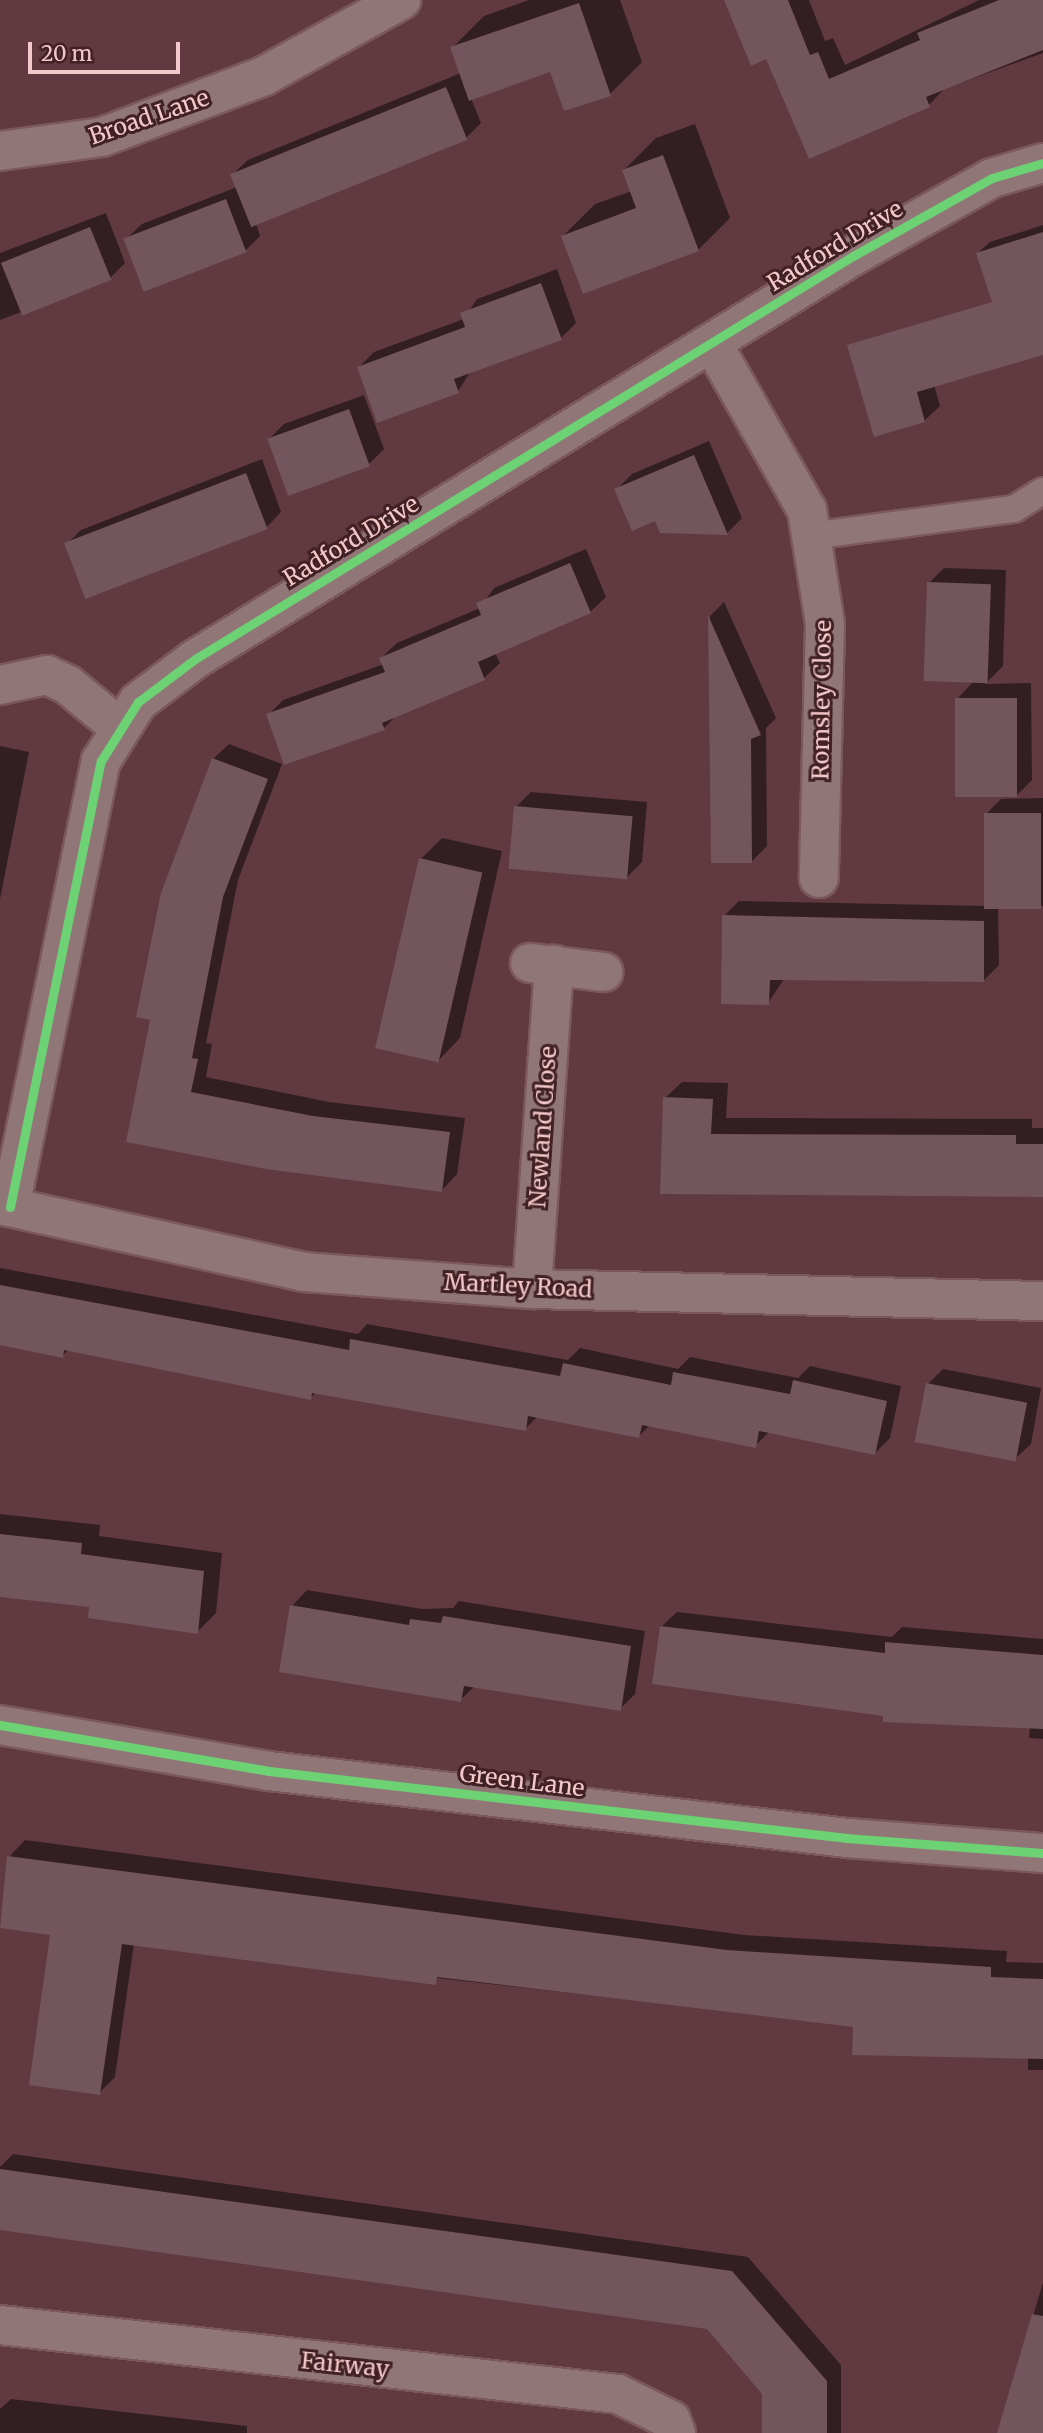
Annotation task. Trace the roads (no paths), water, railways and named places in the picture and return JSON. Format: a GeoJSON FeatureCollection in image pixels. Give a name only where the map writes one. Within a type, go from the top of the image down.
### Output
{"type":"FeatureCollection","features":[{"type":"Feature","properties":{"kind":"street","name":"Broad Lane"},"geometry":{"type":"LineString","coordinates":[[0,151],[102,137],[264,76],[401,0]]}},
{"type":"Feature","properties":{"kind":"street","name":"Radford Drive"},"geometry":{"type":"LineString","coordinates":[[5,1206],[101,761],[118,726],[195,659],[712,343],[992,178],[1043,163]]}},
{"type":"Feature","properties":{"kind":"street","name":"Romsley Close"},"geometry":{"type":"LineString","coordinates":[[712,343],[773,441],[807,510],[825,624],[806,831],[819,878]]}},
{"type":"Feature","properties":{"kind":"street"},"geometry":{"type":"LineString","coordinates":[[0,685],[47,675],[68,685],[118,726]]}},
{"type":"Feature","properties":{"kind":"street","name":"Newland Close"},"geometry":{"type":"LineString","coordinates":[[532,1289],[541,964],[603,972]]}},
{"type":"Feature","properties":{"kind":"street","name":"Martley Road"},"geometry":{"type":"LineString","coordinates":[[5,1206],[305,1272],[532,1289],[1043,1301]]}},
{"type":"Feature","properties":{"kind":"street","name":"Green Lane"},"geometry":{"type":"LineString","coordinates":[[0,1725],[270,1771],[847,1838],[1043,1853]]}},
{"type":"Feature","properties":{"kind":"street","name":"Fairway"},"geometry":{"type":"LineString","coordinates":[[0,2325],[618,2394],[671,2420],[677,2433]]}},
{"type":"Feature","properties":{"kind":"lane"},"geometry":{"type":"LineString","coordinates":[[811,536],[1014,509],[1043,491]]}}]}
